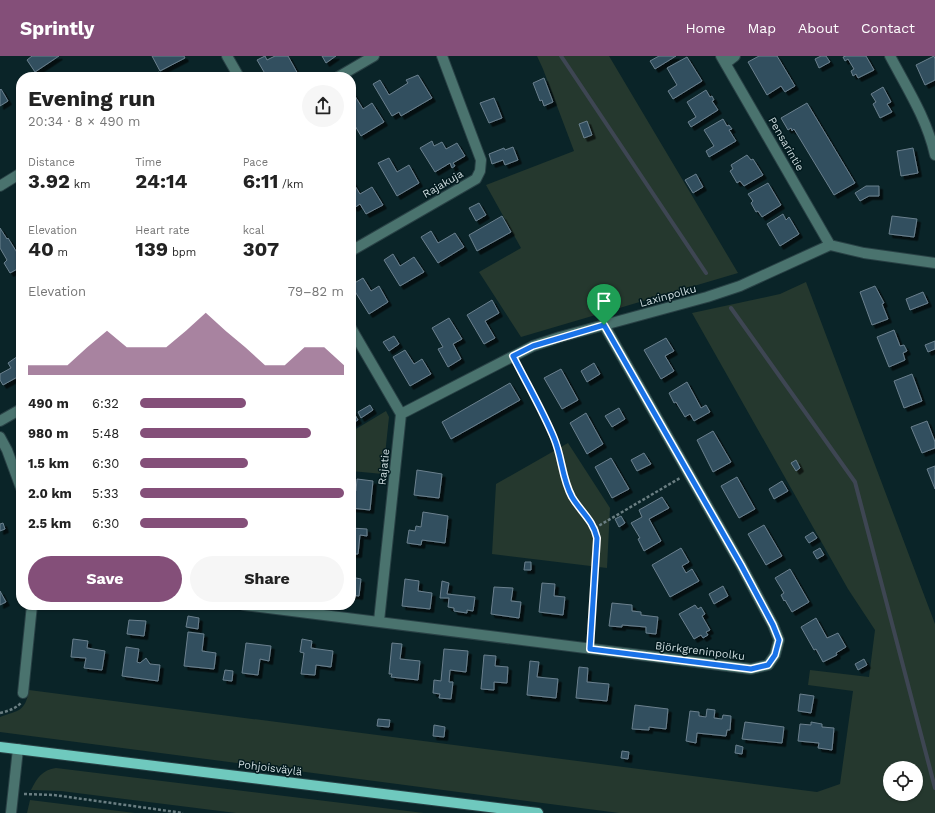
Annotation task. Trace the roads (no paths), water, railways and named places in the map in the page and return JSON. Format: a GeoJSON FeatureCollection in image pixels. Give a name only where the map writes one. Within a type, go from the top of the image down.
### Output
{"type":"FeatureCollection","features":[{"type":"Feature","properties":{"kind":"main road","name":"Pohjoisväylä"},"geometry":{"type":"LineString","coordinates":[[0,747],[538,813]]}},
{"type":"Feature","properties":{"kind":"street"},"geometry":{"type":"LineString","coordinates":[[227,56],[236,72]]}},
{"type":"Feature","properties":{"kind":"street"},"geometry":{"type":"LineString","coordinates":[[347,72],[374,56]]}},
{"type":"Feature","properties":{"kind":"street","name":"Rajakuja"},"geometry":{"type":"LineString","coordinates":[[356,248],[476,179],[480,171],[481,160],[442,56]]}},
{"type":"Feature","properties":{"kind":"street"},"geometry":{"type":"LineString","coordinates":[[723,60],[735,56]]}},
{"type":"Feature","properties":{"kind":"street"},"geometry":{"type":"LineString","coordinates":[[890,56],[931,137],[935,154]]}},
{"type":"Feature","properties":{"kind":"street","name":"Pensarintie"},"geometry":{"type":"LineString","coordinates":[[723,60],[830,245]]}},
{"type":"Feature","properties":{"kind":"street"},"geometry":{"type":"LineString","coordinates":[[0,186],[16,176]]}},
{"type":"Feature","properties":{"kind":"street"},"geometry":{"type":"LineString","coordinates":[[830,245],[864,253],[935,263]]}},
{"type":"Feature","properties":{"kind":"street","name":"Laxinpolku"},"geometry":{"type":"LineString","coordinates":[[401,414],[533,346],[708,297],[740,286],[830,245]]}},
{"type":"Feature","properties":{"kind":"street","name":"Björkgreninpolku"},"geometry":{"type":"LineString","coordinates":[[286,610],[751,669],[768,665],[775,655],[779,640],[773,625],[741,565],[604,325]]}},
{"type":"Feature","properties":{"kind":"street"},"geometry":{"type":"LineString","coordinates":[[356,337],[401,414]]}},
{"type":"Feature","properties":{"kind":"street"},"geometry":{"type":"LineString","coordinates":[[0,421],[16,412]]}},
{"type":"Feature","properties":{"kind":"street","name":"Rajatie"},"geometry":{"type":"LineString","coordinates":[[379,621],[401,414]]}},
{"type":"Feature","properties":{"kind":"street"},"geometry":{"type":"LineString","coordinates":[[0,437],[8,450],[16,473]]}},
{"type":"Feature","properties":{"kind":"street"},"geometry":{"type":"LineString","coordinates":[[23,693],[31,610]]}},
{"type":"Feature","properties":{"kind":"street"},"geometry":{"type":"LineString","coordinates":[[11,813],[18,749]]}},
{"type":"Feature","properties":{"kind":"waterway"},"geometry":{"type":"LineString","coordinates":[[561,56],[706,273]]}},
{"type":"Feature","properties":{"kind":"waterway"},"geometry":{"type":"LineString","coordinates":[[731,308],[855,482],[935,788]]}}]}
